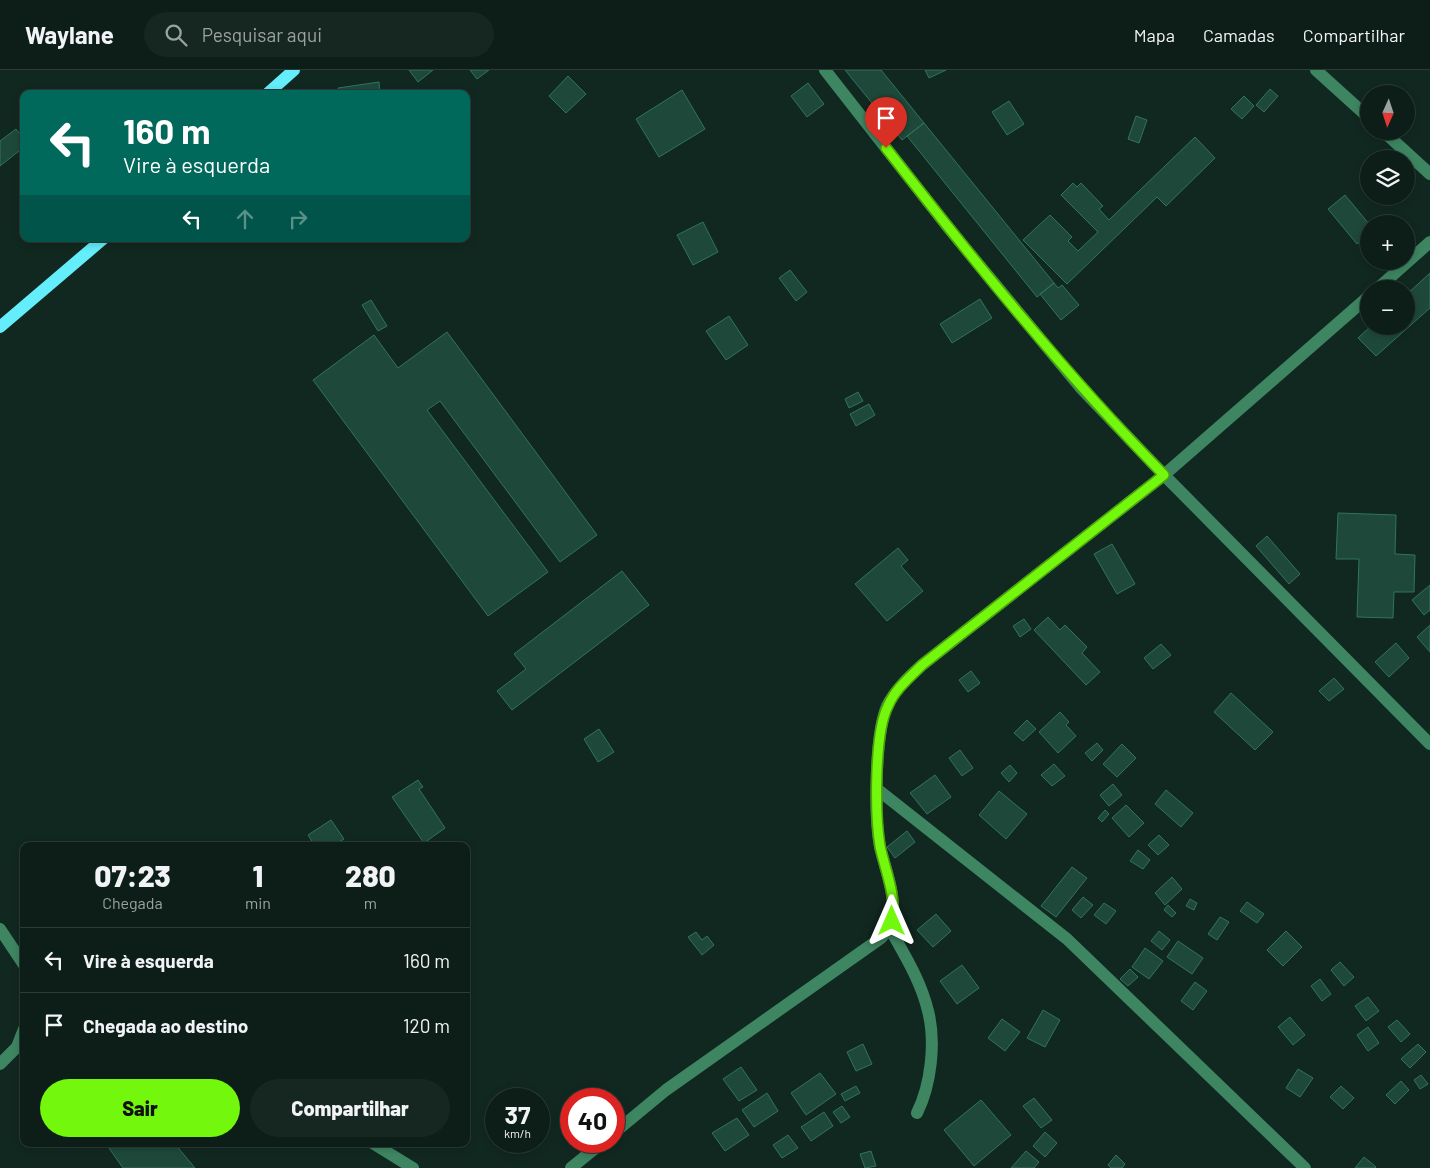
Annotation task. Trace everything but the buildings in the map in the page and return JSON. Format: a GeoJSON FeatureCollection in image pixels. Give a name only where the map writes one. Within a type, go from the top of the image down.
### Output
{"type":"FeatureCollection","features":[{"type":"Feature","properties":{"kind":"main road"},"geometry":{"type":"LineString","coordinates":[[272,90],[294,70]]}},
{"type":"Feature","properties":{"kind":"main road"},"geometry":{"type":"LineString","coordinates":[[0,327],[99,242]]}},
{"type":"Feature","properties":{"kind":"street"},"geometry":{"type":"LineString","coordinates":[[825,70],[1010,304],[1080,387],[1164,475],[1430,744]]}},
{"type":"Feature","properties":{"kind":"street"},"geometry":{"type":"LineString","coordinates":[[1316,70],[1360,110]]}},
{"type":"Feature","properties":{"kind":"street"},"geometry":{"type":"LineString","coordinates":[[1393,140],[1430,174]]}},
{"type":"Feature","properties":{"kind":"street"},"geometry":{"type":"LineString","coordinates":[[1387,280],[1430,242]]}},
{"type":"Feature","properties":{"kind":"street"},"geometry":{"type":"LineString","coordinates":[[625,1124],[666,1090],[881,938],[889,927],[893,915],[892,898],[880,845],[877,819],[877,789],[881,722],[888,705],[900,687],[922,665],[1164,475],[1360,304]]}},
{"type":"Feature","properties":{"kind":"street"},"geometry":{"type":"LineString","coordinates":[[877,789],[1067,939],[1305,1168]]}},
{"type":"Feature","properties":{"kind":"street"},"geometry":{"type":"LineString","coordinates":[[889,927],[913,972],[929,1012],[931,1058],[925,1092],[917,1113]]}},
{"type":"Feature","properties":{"kind":"street"},"geometry":{"type":"LineString","coordinates":[[0,929],[20,959]]}},
{"type":"Feature","properties":{"kind":"street"},"geometry":{"type":"LineString","coordinates":[[0,1064],[17,1047],[20,1039]]}},
{"type":"Feature","properties":{"kind":"street"},"geometry":{"type":"LineString","coordinates":[[379,1147],[414,1168]]}},
{"type":"Feature","properties":{"kind":"street"},"geometry":{"type":"LineString","coordinates":[[571,1168],[589,1153]]}},
{"type":"Feature","properties":{"kind":"route"},"geometry":{"type":"LineString","coordinates":[[886,148],[1010,304],[1080,387],[1164,475],[922,665],[900,687],[888,705],[881,722],[877,819],[880,845],[892,898],[892,921]]}}]}
